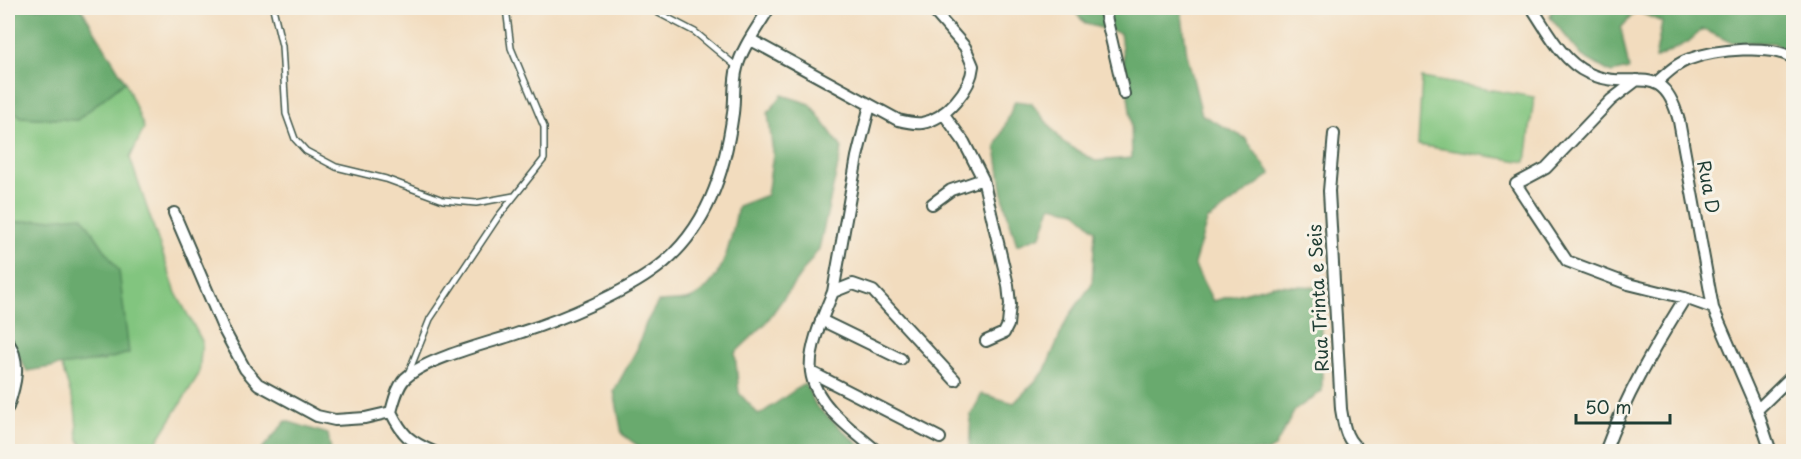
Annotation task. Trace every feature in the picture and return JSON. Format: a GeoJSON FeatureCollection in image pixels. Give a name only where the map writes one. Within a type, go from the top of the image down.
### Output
{"type":"FeatureCollection","features":[{"type":"Feature","properties":{"kind":"street"},"geometry":{"type":"LineString","coordinates":[[434,452],[414,447],[402,434],[391,412],[398,391],[407,376],[473,347],[526,331],[637,282],[659,267],[686,242],[701,221],[718,181],[733,112],[737,67],[769,8]]}},
{"type":"Feature","properties":{"kind":"street"},"geometry":{"type":"LineString","coordinates":[[751,40],[898,120],[912,123],[932,119],[943,113],[967,86],[973,66],[965,47],[931,8]]}},
{"type":"Feature","properties":{"kind":"street"},"geometry":{"type":"LineString","coordinates":[[1104,8],[1124,94]]}},
{"type":"Feature","properties":{"kind":"street"},"geometry":{"type":"LineString","coordinates":[[1532,8],[1556,44],[1575,65],[1603,79],[1656,83],[1688,59],[1711,53],[1769,50],[1785,53],[1794,59]]}},
{"type":"Feature","properties":{"kind":"street"},"geometry":{"type":"LineString","coordinates":[[1637,80],[1603,108],[1546,168],[1516,184],[1567,261],[1619,281],[1685,298],[1713,308]]}},
{"type":"Feature","properties":{"kind":"street","name":"Rua D"},"geometry":{"type":"LineString","coordinates":[[1656,83],[1669,92],[1674,102],[1713,308],[1757,410],[1771,452]]}},
{"type":"Feature","properties":{"kind":"street"},"geometry":{"type":"LineString","coordinates":[[870,105],[855,168],[833,292],[821,320],[811,372],[824,400],[837,417],[878,452]]}},
{"type":"Feature","properties":{"kind":"street"},"geometry":{"type":"LineString","coordinates":[[943,113],[964,142],[983,179],[1004,265],[1010,304],[1004,333],[986,341]]}},
{"type":"Feature","properties":{"kind":"street","name":"Rua Trinta e Seis"},"geometry":{"type":"LineString","coordinates":[[1334,134],[1329,190],[1341,409],[1346,435],[1352,445],[1363,452]]}},
{"type":"Feature","properties":{"kind":"street"},"geometry":{"type":"LineString","coordinates":[[932,204],[951,190],[983,179]]}},
{"type":"Feature","properties":{"kind":"street"},"geometry":{"type":"LineString","coordinates":[[174,213],[224,330],[245,369],[258,384],[317,416],[335,420],[365,418],[391,412]]}},
{"type":"Feature","properties":{"kind":"street"},"geometry":{"type":"LineString","coordinates":[[833,292],[853,284],[873,291],[955,380]]}},
{"type":"Feature","properties":{"kind":"street"},"geometry":{"type":"LineString","coordinates":[[1605,452],[1618,417],[1651,353],[1685,298]]}},
{"type":"Feature","properties":{"kind":"street"},"geometry":{"type":"LineString","coordinates":[[821,320],[901,359]]}},
{"type":"Feature","properties":{"kind":"street"},"geometry":{"type":"LineString","coordinates":[[8,342],[13,349],[16,385],[8,407]]}},
{"type":"Feature","properties":{"kind":"street"},"geometry":{"type":"LineString","coordinates":[[811,372],[940,438]]}},
{"type":"Feature","properties":{"kind":"street"},"geometry":{"type":"LineString","coordinates":[[1757,410],[1794,374]]}},
{"type":"Feature","properties":{"kind":"lane"},"geometry":{"type":"LineString","coordinates":[[273,8],[282,46],[286,114],[295,139],[306,151],[336,167],[386,179],[443,200],[476,203],[514,196]]}},
{"type":"Feature","properties":{"kind":"lane"},"geometry":{"type":"LineString","coordinates":[[407,376],[430,319],[514,196],[544,159],[544,127],[511,48],[506,8]]}},
{"type":"Feature","properties":{"kind":"lane"},"geometry":{"type":"LineString","coordinates":[[649,8],[661,10],[694,32],[737,67]]}},
{"type":"Feature","properties":{"kind":"green space"},"geometry":{"type":"Polygon","coordinates":[[[8,8],[81,8],[125,81],[77,120],[21,117],[8,105],[8,8]]]}},
{"type":"Feature","properties":{"kind":"green space"},"geometry":{"type":"Polygon","coordinates":[[[1071,8],[1181,8],[1187,54],[1202,115],[1245,138],[1271,174],[1207,221],[1194,264],[1213,301],[1273,285],[1322,287],[1322,391],[1295,410],[1275,447],[1268,451],[1086,452],[1085,449],[969,452],[971,415],[982,394],[1014,403],[1044,372],[1067,319],[1092,284],[1095,230],[1076,211],[1051,206],[1041,236],[1017,245],[1004,202],[996,147],[1015,101],[1031,103],[1063,142],[1095,161],[1132,158],[1131,119],[1120,33],[1086,24],[1071,8]]]}},
{"type":"Feature","properties":{"kind":"green space"},"geometry":{"type":"Polygon","coordinates":[[[1552,8],[1793,8],[1793,55],[1774,43],[1730,42],[1703,29],[1688,42],[1655,59],[1662,22],[1636,11],[1621,28],[1629,69],[1611,73],[1582,56],[1550,17],[1552,8]]]}},
{"type":"Feature","properties":{"kind":"green space"},"geometry":{"type":"Polygon","coordinates":[[[1422,78],[1534,97],[1526,162],[1418,145],[1422,78]]]}},
{"type":"Feature","properties":{"kind":"green space"},"geometry":{"type":"Polygon","coordinates":[[[125,81],[144,128],[130,158],[176,293],[202,341],[199,374],[151,451],[85,451],[78,438],[75,407],[61,364],[104,361],[31,222],[8,223],[8,105],[21,117],[77,120],[125,81]]]}},
{"type":"Feature","properties":{"kind":"green space"},"geometry":{"type":"Polygon","coordinates":[[[782,95],[810,104],[842,148],[819,249],[765,324],[735,353],[739,393],[759,415],[805,383],[816,406],[866,451],[645,451],[622,434],[614,391],[637,349],[646,323],[658,302],[687,300],[702,292],[719,271],[729,246],[738,206],[767,195],[773,154],[768,113],[782,95]]]}},
{"type":"Feature","properties":{"kind":"green space"},"geometry":{"type":"Polygon","coordinates":[[[82,216],[119,271],[129,353],[27,371],[8,337],[8,223],[82,216]]]}},
{"type":"Feature","properties":{"kind":"green space"},"geometry":{"type":"Polygon","coordinates":[[[286,421],[328,434],[331,451],[260,451],[286,421]]]}}]}
